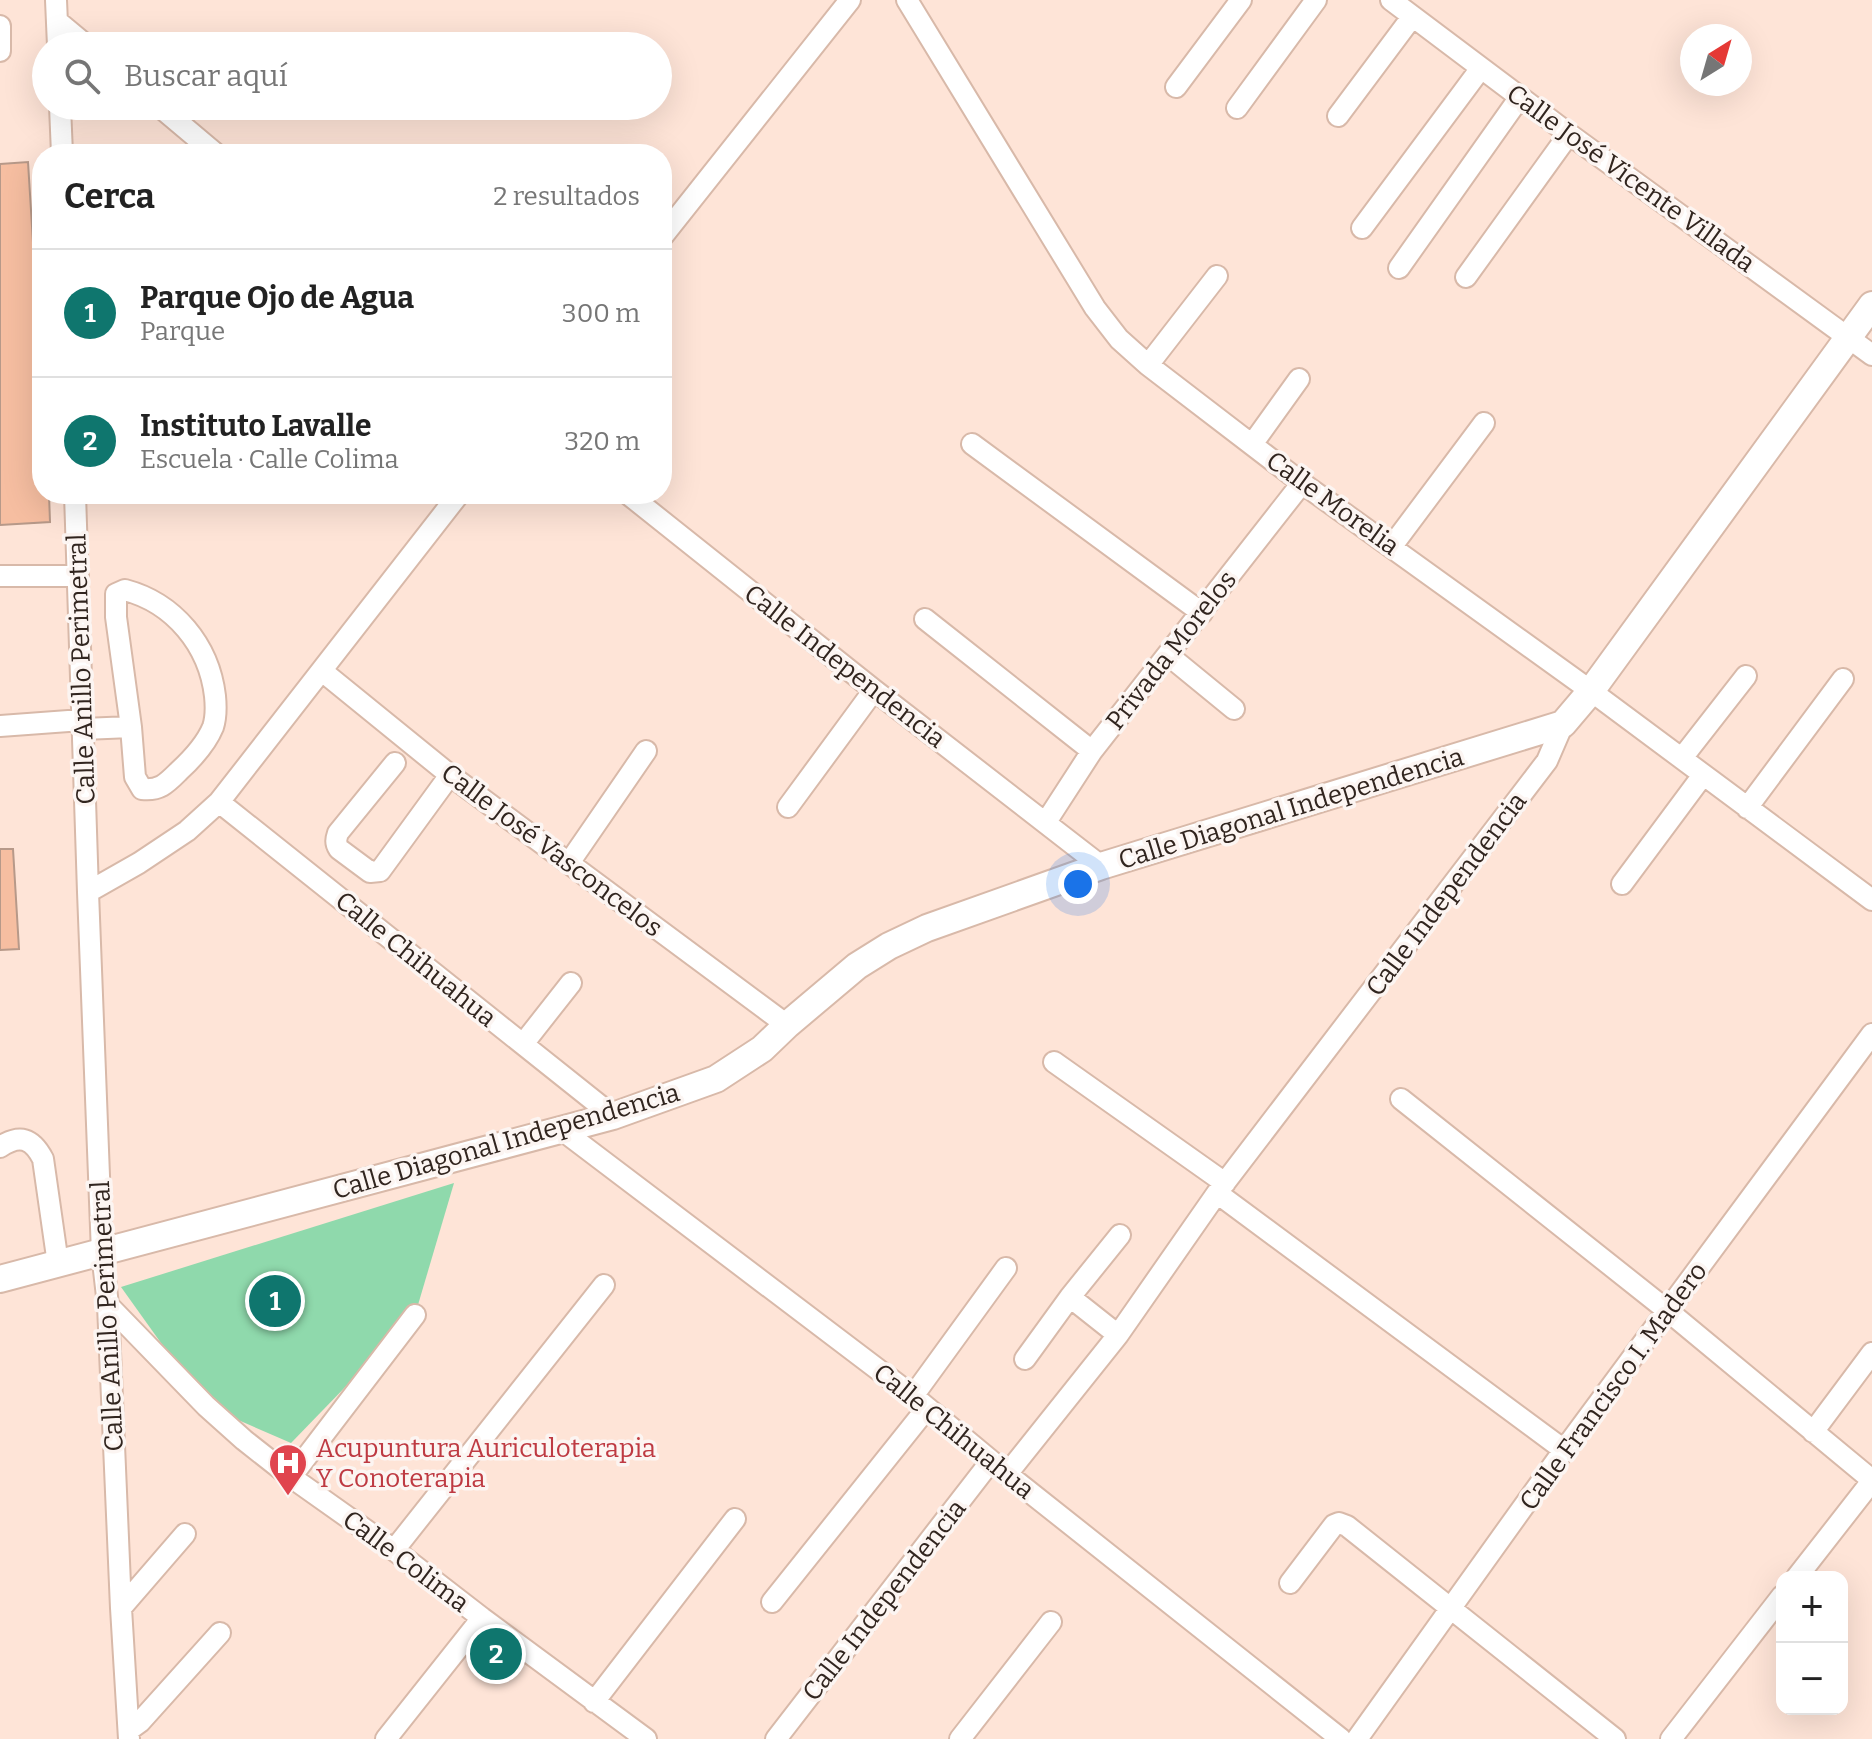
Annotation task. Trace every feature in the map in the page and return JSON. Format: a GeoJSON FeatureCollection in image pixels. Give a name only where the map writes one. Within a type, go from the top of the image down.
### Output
{"type":"FeatureCollection","features":[{"type":"Feature","properties":{"kind":"main road","name":"Calle Independencia"},"geometry":{"type":"LineString","coordinates":[[1563,724],[1591,691],[1872,305]]}},
{"type":"Feature","properties":{"kind":"main road","name":"Calle Diagonal Independencia"},"geometry":{"type":"LineString","coordinates":[[0,1279],[613,1116],[716,1079],[762,1049],[857,966],[927,928],[1101,866],[1563,724]]}},
{"type":"Feature","properties":{"kind":"street"},"geometry":{"type":"LineString","coordinates":[[56,0],[57,32]]}},
{"type":"Feature","properties":{"kind":"street"},"geometry":{"type":"LineString","coordinates":[[672,224],[850,0]]}},
{"type":"Feature","properties":{"kind":"street","name":"Calle Morelia"},"geometry":{"type":"LineString","coordinates":[[907,0],[1095,308],[1119,339],[1148,365],[1302,483],[1591,691],[1872,900]]}},
{"type":"Feature","properties":{"kind":"street"},"geometry":{"type":"LineString","coordinates":[[1176,87],[1241,0]]}},
{"type":"Feature","properties":{"kind":"street"},"geometry":{"type":"LineString","coordinates":[[1237,108],[1316,0]]}},
{"type":"Feature","properties":{"kind":"street","name":"Calle José Vicente Villada"},"geometry":{"type":"LineString","coordinates":[[1391,0],[1872,355]]}},
{"type":"Feature","properties":{"kind":"street"},"geometry":{"type":"LineString","coordinates":[[1338,116],[1412,17]]}},
{"type":"Feature","properties":{"kind":"street"},"geometry":{"type":"LineString","coordinates":[[57,21],[70,32]]}},
{"type":"Feature","properties":{"kind":"street"},"geometry":{"type":"LineString","coordinates":[[0,26],[0,52]]}},
{"type":"Feature","properties":{"kind":"street"},"geometry":{"type":"LineString","coordinates":[[1362,228],[1481,68]]}},
{"type":"Feature","properties":{"kind":"street"},"geometry":{"type":"LineString","coordinates":[[1399,268],[1520,97]]}},
{"type":"Feature","properties":{"kind":"street"},"geometry":{"type":"LineString","coordinates":[[61,120],[62,144]]}},
{"type":"Feature","properties":{"kind":"street"},"geometry":{"type":"LineString","coordinates":[[176,120],[204,144]]}},
{"type":"Feature","properties":{"kind":"street"},"geometry":{"type":"LineString","coordinates":[[1466,277],[1569,134]]}},
{"type":"Feature","properties":{"kind":"street"},"geometry":{"type":"LineString","coordinates":[[1148,365],[1217,276]]}},
{"type":"Feature","properties":{"kind":"street"},"geometry":{"type":"LineString","coordinates":[[1253,443],[1299,379]]}},
{"type":"Feature","properties":{"kind":"street"},"geometry":{"type":"LineString","coordinates":[[1392,546],[1484,423]]}},
{"type":"Feature","properties":{"kind":"street"},"geometry":{"type":"LineString","coordinates":[[972,444],[1202,613]]}},
{"type":"Feature","properties":{"kind":"street","name":"Privada Morelos"},"geometry":{"type":"LineString","coordinates":[[1046,822],[1092,751],[1302,483]]}},
{"type":"Feature","properties":{"kind":"street","name":"Calle Anillo Perimetral"},"geometry":{"type":"LineString","coordinates":[[75,504],[102,1253],[108,1305],[129,1735]]}},
{"type":"Feature","properties":{"kind":"street"},"geometry":{"type":"LineString","coordinates":[[88,892],[187,831],[219,802],[451,504]]}},
{"type":"Feature","properties":{"kind":"street","name":"Calle Independencia"},"geometry":{"type":"LineString","coordinates":[[641,504],[1101,866]]}},
{"type":"Feature","properties":{"kind":"street"},"geometry":{"type":"LineString","coordinates":[[0,576],[78,576]]}},
{"type":"Feature","properties":{"kind":"street"},"geometry":{"type":"LineString","coordinates":[[125,590],[146,595],[185,627],[196,641],[211,671],[216,706],[213,726],[195,755],[168,782],[154,790],[142,789],[135,777],[131,727],[116,617],[116,594],[125,590]]}},
{"type":"Feature","properties":{"kind":"street"},"geometry":{"type":"LineString","coordinates":[[925,619],[1092,751]]}},
{"type":"Feature","properties":{"kind":"street"},"geometry":{"type":"LineString","coordinates":[[1168,655],[1234,709]]}},
{"type":"Feature","properties":{"kind":"street","name":"Calle José Vasconcelos"},"geometry":{"type":"LineString","coordinates":[[322,671],[450,775],[787,1025]]}},
{"type":"Feature","properties":{"kind":"street"},"geometry":{"type":"LineString","coordinates":[[1682,758],[1746,676]]}},
{"type":"Feature","properties":{"kind":"street"},"geometry":{"type":"LineString","coordinates":[[1747,808],[1843,679]]}},
{"type":"Feature","properties":{"kind":"street"},"geometry":{"type":"LineString","coordinates":[[788,807],[874,690]]}},
{"type":"Feature","properties":{"kind":"street"},"geometry":{"type":"LineString","coordinates":[[0,726],[82,724],[131,727]]}},
{"type":"Feature","properties":{"kind":"street","name":"Calle Independencia"},"geometry":{"type":"LineString","coordinates":[[1007,1474],[1118,1335],[1221,1188],[1547,761],[1563,724]]}},
{"type":"Feature","properties":{"kind":"street"},"geometry":{"type":"LineString","coordinates":[[569,863],[646,751]]}},
{"type":"Feature","properties":{"kind":"street"},"geometry":{"type":"LineString","coordinates":[[395,763],[336,838],[339,849],[370,872],[380,871],[450,775]]}},
{"type":"Feature","properties":{"kind":"street"},"geometry":{"type":"LineString","coordinates":[[1622,884],[1703,775]]}},
{"type":"Feature","properties":{"kind":"street","name":"Calle Chihuahua"},"geometry":{"type":"LineString","coordinates":[[219,802],[613,1116]]}},
{"type":"Feature","properties":{"kind":"street"},"geometry":{"type":"LineString","coordinates":[[523,1044],[571,983]]}},
{"type":"Feature","properties":{"kind":"street","name":"Calle Francisco I. Madero"},"geometry":{"type":"LineString","coordinates":[[1357,1739],[1564,1450],[1872,1034]]}},
{"type":"Feature","properties":{"kind":"street"},"geometry":{"type":"LineString","coordinates":[[1054,1062],[1564,1450]]}},
{"type":"Feature","properties":{"kind":"street"},"geometry":{"type":"LineString","coordinates":[[1401,1099],[1668,1311],[1872,1480],[1802,1571]]}},
{"type":"Feature","properties":{"kind":"street","name":"Calle Chihuahua"},"geometry":{"type":"LineString","coordinates":[[562,1130],[920,1402],[1341,1739]]}},
{"type":"Feature","properties":{"kind":"street"},"geometry":{"type":"LineString","coordinates":[[0,1147],[12,1139],[27,1140],[37,1148],[43,1159],[58,1264]]}},
{"type":"Feature","properties":{"kind":"street"},"geometry":{"type":"LineString","coordinates":[[1025,1359],[1120,1235]]}},
{"type":"Feature","properties":{"kind":"street"},"geometry":{"type":"LineString","coordinates":[[772,1602],[920,1402],[1006,1268]]}},
{"type":"Feature","properties":{"kind":"street"},"geometry":{"type":"LineString","coordinates":[[394,1550],[604,1285]]}},
{"type":"Feature","properties":{"kind":"street"},"geometry":{"type":"LineString","coordinates":[[1070,1297],[1118,1335]]}},
{"type":"Feature","properties":{"kind":"street","name":"Calle Colima"},"geometry":{"type":"LineString","coordinates":[[108,1305],[206,1406],[244,1440],[646,1739]]}},
{"type":"Feature","properties":{"kind":"street"},"geometry":{"type":"LineString","coordinates":[[291,1477],[415,1315]]}},
{"type":"Feature","properties":{"kind":"street"},"geometry":{"type":"LineString","coordinates":[[1813,1432],[1872,1353]]}},
{"type":"Feature","properties":{"kind":"street","name":"Calle Independencia"},"geometry":{"type":"LineString","coordinates":[[776,1739],[991,1461]]}},
{"type":"Feature","properties":{"kind":"street"},"geometry":{"type":"LineString","coordinates":[[594,1702],[735,1519]]}},
{"type":"Feature","properties":{"kind":"street"},"geometry":{"type":"LineString","coordinates":[[1290,1583],[1334,1525],[1347,1526],[1615,1739]]}},
{"type":"Feature","properties":{"kind":"street"},"geometry":{"type":"LineString","coordinates":[[121,1608],[185,1534]]}},
{"type":"Feature","properties":{"kind":"street"},"geometry":{"type":"LineString","coordinates":[[1671,1739],[1776,1604]]}},
{"type":"Feature","properties":{"kind":"street"},"geometry":{"type":"LineString","coordinates":[[386,1739],[482,1618]]}},
{"type":"Feature","properties":{"kind":"street"},"geometry":{"type":"LineString","coordinates":[[960,1739],[1051,1622]]}},
{"type":"Feature","properties":{"kind":"street"},"geometry":{"type":"LineString","coordinates":[[129,1735],[220,1633]]}},
{"type":"Feature","properties":{"kind":"green space"},"geometry":{"type":"Polygon","coordinates":[[[454,1183],[415,1315],[291,1443],[206,1406],[121,1287],[454,1183]]]}},
{"type":"Feature","properties":{"kind":"building"},"geometry":{"type":"Polygon","coordinates":[[[28,162],[32,226],[32,504],[49,504],[50,522],[0,525],[0,164],[28,162]]]}},
{"type":"Feature","properties":{"kind":"building"},"geometry":{"type":"Polygon","coordinates":[[[0,849],[13,849],[19,949],[0,950],[0,849]]]}},
{"type":"Feature","properties":{"kind":"place","name":"Parque Ojo de Agua"},"geometry":{"type":"Point","coordinates":[275,1301]}},
{"type":"Feature","properties":{"kind":"place","name":"Acupuntura Auriculoterapia Y Conoterapia"},"geometry":{"type":"Point","coordinates":[288,1497]}},
{"type":"Feature","properties":{"kind":"place","name":"Instituto Lavalle"},"geometry":{"type":"Point","coordinates":[496,1654]}}]}
